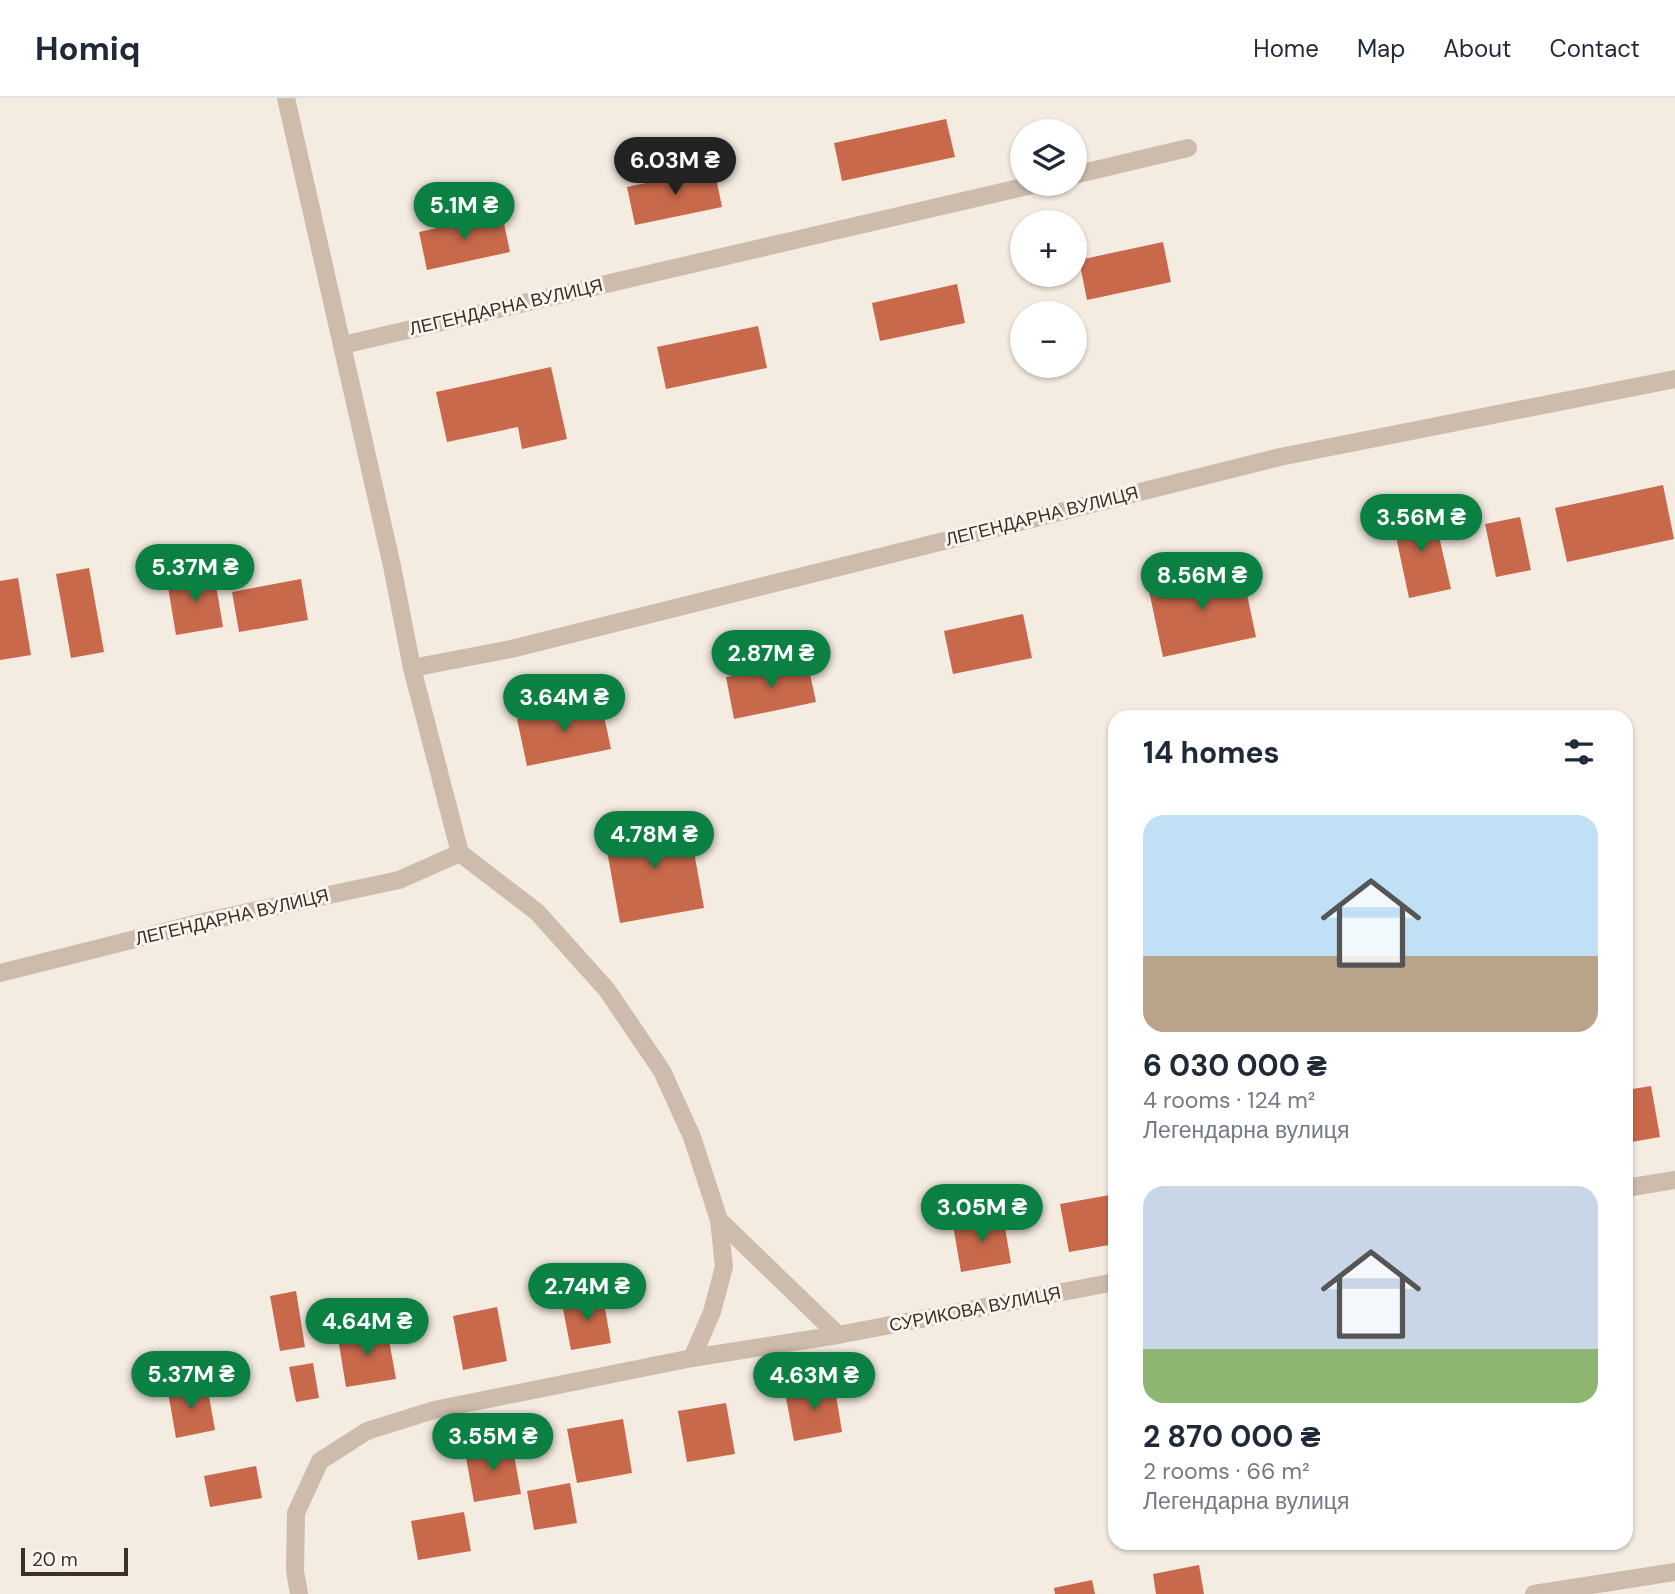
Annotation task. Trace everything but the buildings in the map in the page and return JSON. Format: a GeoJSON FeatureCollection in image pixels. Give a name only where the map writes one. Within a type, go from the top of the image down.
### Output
{"type":"FeatureCollection","features":[{"type":"Feature","properties":{"kind":"street"},"geometry":{"type":"LineString","coordinates":[[286,98],[392,566],[412,668],[460,853],[537,912],[607,990],[663,1070],[692,1137],[719,1220],[724,1268],[712,1312],[692,1359]]}},
{"type":"Feature","properties":{"kind":"street"},"geometry":{"type":"LineString","coordinates":[[1087,172],[1188,148]]}},
{"type":"Feature","properties":{"kind":"street","name":"ЛЕГЕНДАРНА ВУЛИЦЯ"},"geometry":{"type":"LineString","coordinates":[[343,345],[1010,190]]}},
{"type":"Feature","properties":{"kind":"street","name":"ЛЕГЕНДАРНА ВУЛИЦЯ"},"geometry":{"type":"LineString","coordinates":[[412,668],[511,649],[1280,457],[1675,379]]}},
{"type":"Feature","properties":{"kind":"street","name":"ЛЕГЕНДАРНА ВУЛИЦЯ"},"geometry":{"type":"LineString","coordinates":[[0,973],[207,921],[399,880],[460,853]]}},
{"type":"Feature","properties":{"kind":"street"},"geometry":{"type":"LineString","coordinates":[[1633,1187],[1675,1180]]}},
{"type":"Feature","properties":{"kind":"street"},"geometry":{"type":"LineString","coordinates":[[719,1220],[838,1335]]}},
{"type":"Feature","properties":{"kind":"street","name":"СУРИКОВА ВУЛИЦЯ"},"geometry":{"type":"LineString","coordinates":[[299,1594],[295,1572],[296,1513],[320,1461],[367,1431],[434,1410],[692,1359],[838,1335],[1108,1283]]}},
{"type":"Feature","properties":{"kind":"street"},"geometry":{"type":"LineString","coordinates":[[1534,1594],[1675,1572]]}}]}
